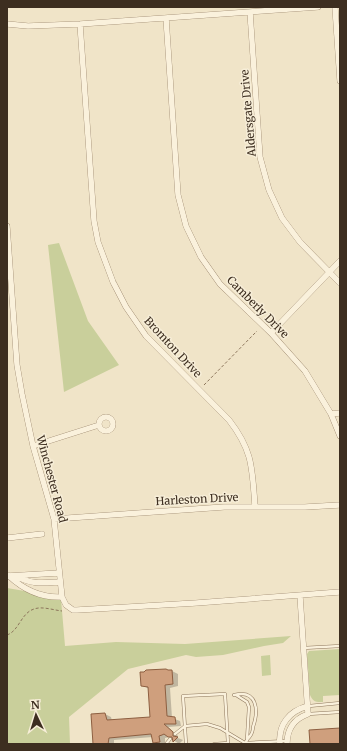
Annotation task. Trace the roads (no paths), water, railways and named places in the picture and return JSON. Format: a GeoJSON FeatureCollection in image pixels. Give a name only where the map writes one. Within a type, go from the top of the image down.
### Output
{"type":"FeatureCollection","features":[{"type":"Feature","properties":{"kind":"street"},"geometry":{"type":"LineString","coordinates":[[7,24],[28,26],[80,24],[318,7]]}},
{"type":"Feature","properties":{"kind":"street"},"geometry":{"type":"LineString","coordinates":[[335,7],[340,81]]}},
{"type":"Feature","properties":{"kind":"street","name":"Aldersgate Drive"},"geometry":{"type":"LineString","coordinates":[[250,12],[260,157],[269,190],[286,224],[300,242],[340,283]]}},
{"type":"Feature","properties":{"kind":"street","name":"Camberly Drive"},"geometry":{"type":"LineString","coordinates":[[166,18],[178,195],[186,226],[201,257],[220,284],[271,333],[305,371],[331,414],[340,436]]}},
{"type":"Feature","properties":{"kind":"street","name":"Bromton Drive"},"geometry":{"type":"LineString","coordinates":[[80,24],[94,221],[98,242],[113,282],[126,307],[146,336],[229,420],[238,432],[247,448],[252,465],[256,506]]}},
{"type":"Feature","properties":{"kind":"street","name":"Winchester Road"},"geometry":{"type":"LineString","coordinates":[[7,226],[17,365],[33,446],[54,519],[62,597]]}},
{"type":"Feature","properties":{"kind":"street"},"geometry":{"type":"LineString","coordinates":[[271,333],[340,261]]}},
{"type":"Feature","properties":{"kind":"street"},"geometry":{"type":"LineString","coordinates":[[331,414],[340,413]]}},
{"type":"Feature","properties":{"kind":"street"},"geometry":{"type":"LineString","coordinates":[[33,446],[99,426]]}},
{"type":"Feature","properties":{"kind":"street","name":"Harleston Drive"},"geometry":{"type":"LineString","coordinates":[[54,519],[224,506],[305,508],[340,505]]}},
{"type":"Feature","properties":{"kind":"street"},"geometry":{"type":"LineString","coordinates":[[7,538],[42,534]]}},
{"type":"Feature","properties":{"kind":"street"},"geometry":{"type":"LineString","coordinates":[[8,576],[59,573]]}},
{"type":"Feature","properties":{"kind":"street"},"geometry":{"type":"LineString","coordinates":[[8,576],[18,585],[32,592],[53,597],[62,597],[66,605],[73,610],[300,596],[340,592]]}},
{"type":"Feature","properties":{"kind":"street"},"geometry":{"type":"LineString","coordinates":[[16,576],[26,582],[60,582]]}},
{"type":"Feature","properties":{"kind":"street"},"geometry":{"type":"LineString","coordinates":[[287,742],[290,728],[295,720],[308,714],[300,596]]}},
{"type":"Feature","properties":{"kind":"street"},"geometry":{"type":"LineString","coordinates":[[280,742],[281,727],[286,719],[293,712],[308,706]]}},
{"type":"Feature","properties":{"kind":"lane"},"geometry":{"type":"LineString","coordinates":[[303,648],[340,646]]}},
{"type":"Feature","properties":{"kind":"lane"},"geometry":{"type":"LineString","coordinates":[[245,744],[247,739],[250,707],[247,702],[235,695],[240,693],[250,696],[256,706],[255,721],[251,736],[247,739]]}},
{"type":"Feature","properties":{"kind":"lane"},"geometry":{"type":"LineString","coordinates":[[186,744],[183,696],[225,694],[228,744],[214,744]]}},
{"type":"Feature","properties":{"kind":"lane"},"geometry":{"type":"LineString","coordinates":[[308,706],[340,703]]}},
{"type":"Feature","properties":{"kind":"lane"},"geometry":{"type":"LineString","coordinates":[[308,714],[340,712]]}},
{"type":"Feature","properties":{"kind":"lane"},"geometry":{"type":"LineString","coordinates":[[175,734],[185,726],[207,724],[220,728],[245,744],[287,742]]}},
{"type":"Feature","properties":{"kind":"lane"},"geometry":{"type":"LineString","coordinates":[[166,744],[170,739]]}}]}
